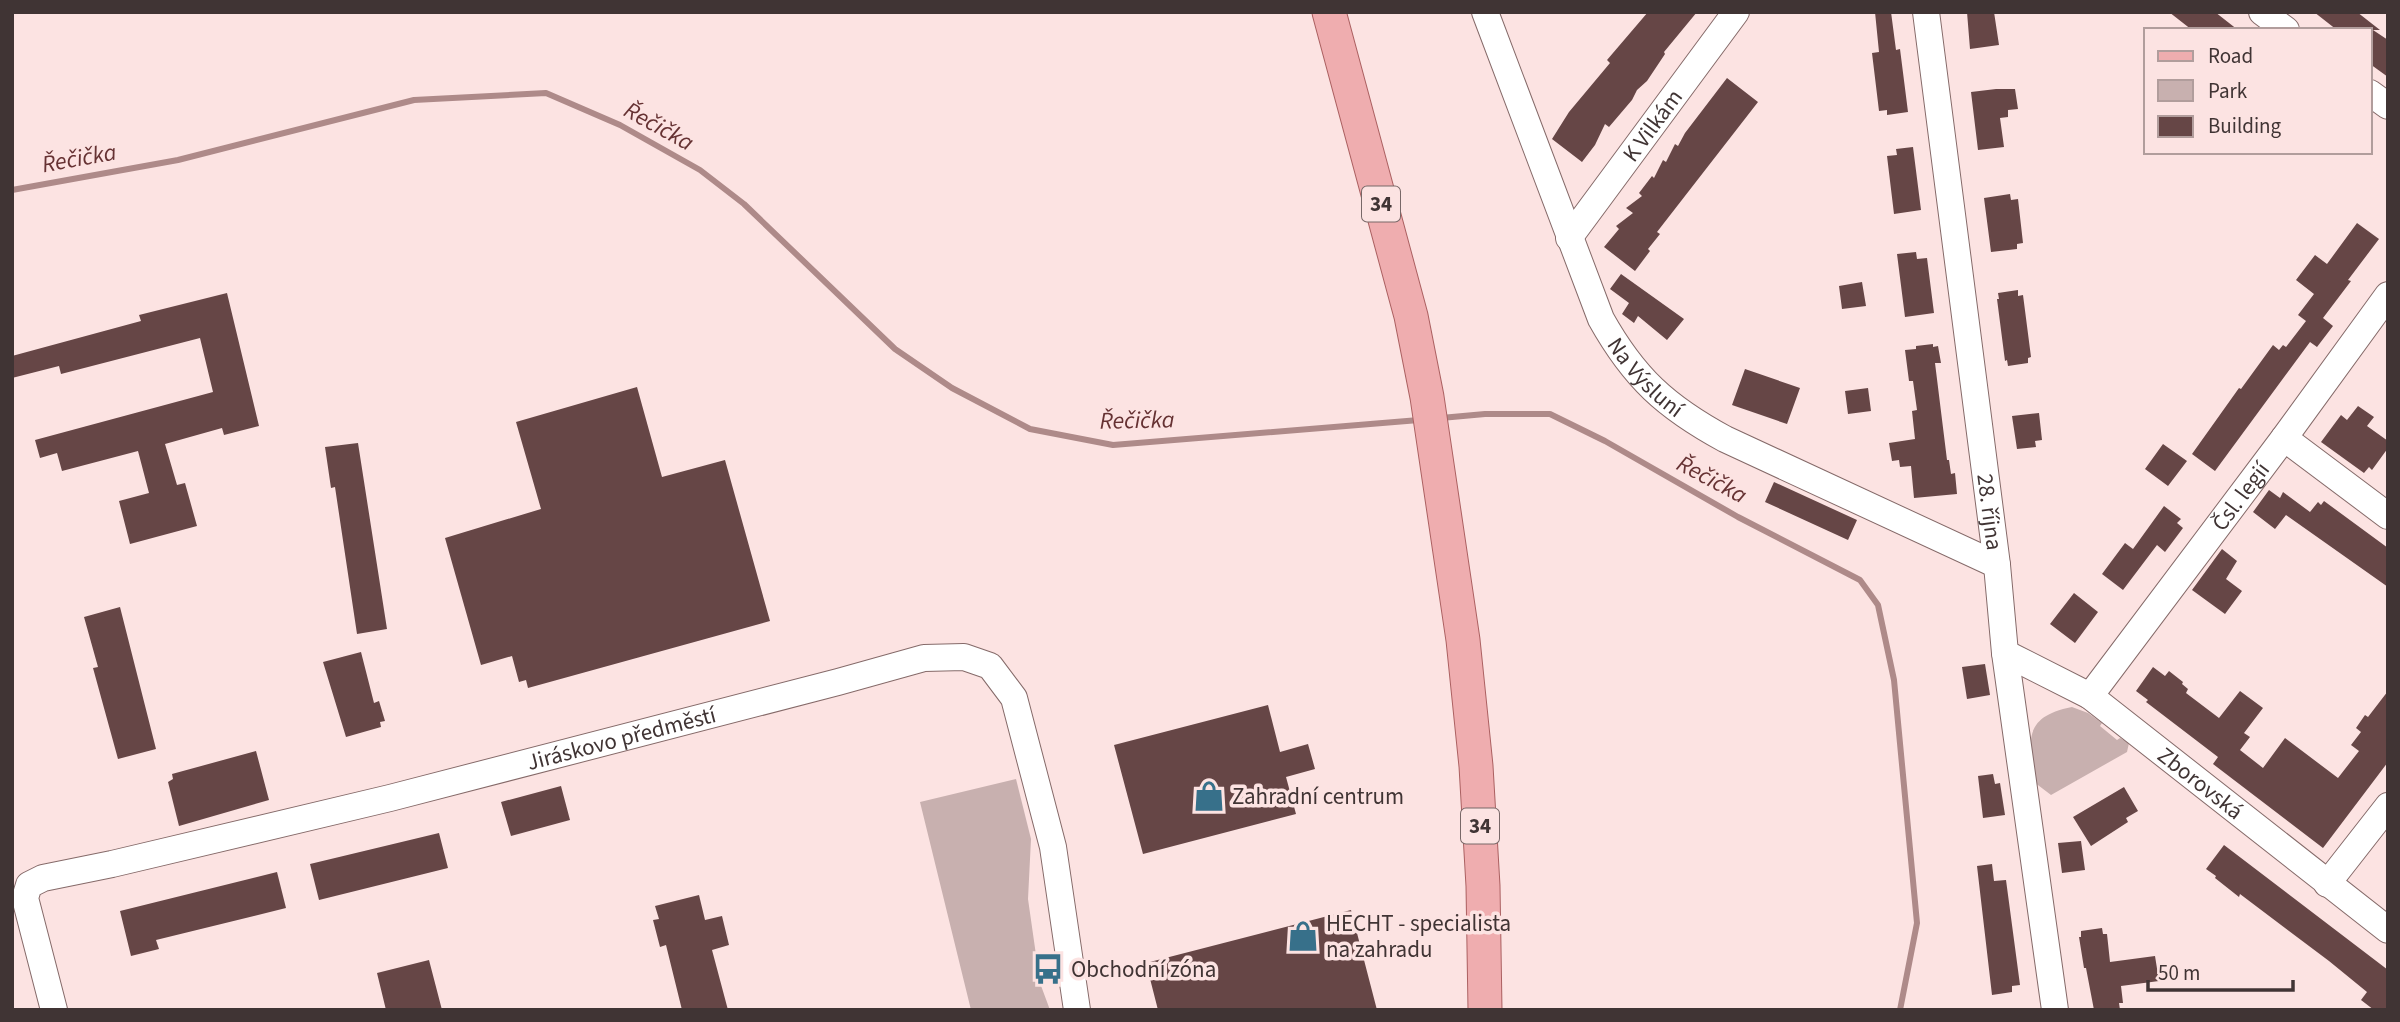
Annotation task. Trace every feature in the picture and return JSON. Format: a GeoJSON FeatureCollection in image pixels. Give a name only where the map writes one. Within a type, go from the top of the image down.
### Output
{"type":"FeatureCollection","features":[{"type":"Feature","properties":{"kind":"main road","name":"34"},"geometry":{"type":"LineString","coordinates":[[1329,12],[1411,316],[1427,397],[1463,640],[1480,809],[1485,1010]]}},
{"type":"Feature","properties":{"kind":"main road"},"geometry":{"type":"LineString","coordinates":[[1460,1010],[1467,988],[1482,886]]}},
{"type":"Feature","properties":{"kind":"street","name":"Na Výsluní"},"geometry":{"type":"LineString","coordinates":[[1485,12],[1601,319],[1615,345],[1639,377],[1691,420],[1725,439],[1997,565]]}},
{"type":"Feature","properties":{"kind":"street","name":"K Vilkám"},"geometry":{"type":"LineString","coordinates":[[1569,238],[1736,12]]}},
{"type":"Feature","properties":{"kind":"street","name":"28. října"},"geometry":{"type":"LineString","coordinates":[[1926,12],[1997,565],[2005,653],[2055,1010]]}},
{"type":"Feature","properties":{"kind":"street"},"geometry":{"type":"LineString","coordinates":[[2262,12],[2283,28]]}},
{"type":"Feature","properties":{"kind":"street"},"geometry":{"type":"LineString","coordinates":[[2372,94],[2388,106]]}},
{"type":"Feature","properties":{"kind":"street","name":"Čsl. legií"},"geometry":{"type":"LineString","coordinates":[[2090,696],[2388,295]]}},
{"type":"Feature","properties":{"kind":"street"},"geometry":{"type":"LineString","coordinates":[[2284,438],[2388,516]]}},
{"type":"Feature","properties":{"kind":"street","name":"Zborovská"},"geometry":{"type":"LineString","coordinates":[[2005,653],[2090,696],[2388,930]]}},
{"type":"Feature","properties":{"kind":"street","name":"Jiráskovo předměstí"},"geometry":{"type":"LineString","coordinates":[[54,1010],[25,898],[29,885],[43,878],[390,798],[825,686],[923,658],[964,657],[990,666],[1014,698],[1053,847],[1077,1010]]}},
{"type":"Feature","properties":{"kind":"street"},"geometry":{"type":"LineString","coordinates":[[2327,884],[2388,806]]}},
{"type":"Feature","properties":{"kind":"green space"},"geometry":{"type":"Polygon","coordinates":[[[2072,707],[2088,713],[2102,723],[2100,726],[2117,740],[2120,738],[2129,743],[2127,752],[2051,795],[2034,782],[2032,733],[2044,717],[2072,707]]]}},
{"type":"Feature","properties":{"kind":"green space"},"geometry":{"type":"Polygon","coordinates":[[[1016,779],[1031,839],[1028,899],[1040,983],[1050,1010],[971,1010],[920,802],[1016,779]]]}},
{"type":"Feature","properties":{"kind":"building"},"geometry":{"type":"Polygon","coordinates":[[[1648,12],[1697,12],[1664,52],[1632,100],[1609,127],[1605,124],[1595,145],[1582,162],[1552,139],[1569,112],[1610,63],[1607,60],[1648,12]]]}},
{"type":"Feature","properties":{"kind":"building"},"geometry":{"type":"Polygon","coordinates":[[[1875,12],[1891,12],[1896,50],[1900,49],[1908,112],[1887,115],[1887,110],[1879,111],[1872,53],[1879,52],[1875,12]]]}},
{"type":"Feature","properties":{"kind":"building"},"geometry":{"type":"Polygon","coordinates":[[[1967,12],[1994,12],[1999,45],[1970,49],[1967,12]]]}},
{"type":"Feature","properties":{"kind":"building"},"geometry":{"type":"Polygon","coordinates":[[[2169,12],[2215,12],[2235,28],[2189,28],[2169,12]]]}},
{"type":"Feature","properties":{"kind":"building"},"geometry":{"type":"Polygon","coordinates":[[[2314,12],[2357,12],[2380,30],[2373,30],[2388,40],[2388,77],[2372,65],[2372,28],[2334,28],[2314,12]]]}},
{"type":"Feature","properties":{"kind":"building"},"geometry":{"type":"Polygon","coordinates":[[[1727,78],[1758,102],[1657,232],[1660,234],[1635,271],[1604,247],[1619,229],[1616,226],[1633,213],[1626,208],[1642,196],[1639,193],[1652,176],[1654,178],[1663,160],[1666,162],[1675,144],[1678,146],[1727,78]]]}},
{"type":"Feature","properties":{"kind":"building"},"geometry":{"type":"Polygon","coordinates":[[[2015,89],[2018,109],[2008,110],[2008,117],[2000,118],[2004,147],[1978,150],[1971,92],[2015,89]]]}},
{"type":"Feature","properties":{"kind":"building"},"geometry":{"type":"Polygon","coordinates":[[[1913,147],[1921,210],[1894,214],[1887,156],[1897,155],[1896,149],[1913,147]]]}},
{"type":"Feature","properties":{"kind":"building"},"geometry":{"type":"Polygon","coordinates":[[[2010,194],[2011,200],[2018,199],[2023,243],[2017,244],[2017,249],[1991,252],[1984,198],[2010,194]]]}},
{"type":"Feature","properties":{"kind":"building"},"geometry":{"type":"Polygon","coordinates":[[[2357,223],[2379,239],[2323,318],[2333,326],[2317,347],[2310,342],[2215,471],[2192,454],[2273,345],[2279,350],[2283,345],[2286,347],[2306,321],[2298,315],[2314,294],[2296,280],[2315,255],[2327,264],[2357,223]]]}},
{"type":"Feature","properties":{"kind":"building"},"geometry":{"type":"Polygon","coordinates":[[[1916,252],[1917,259],[1927,258],[1934,313],[1905,317],[1897,254],[1916,252]]]}},
{"type":"Feature","properties":{"kind":"building"},"geometry":{"type":"Polygon","coordinates":[[[1621,274],[1684,319],[1667,340],[1638,316],[1634,323],[1622,314],[1629,303],[1610,289],[1621,274]]]}},
{"type":"Feature","properties":{"kind":"building"},"geometry":{"type":"Polygon","coordinates":[[[1862,282],[1866,306],[1842,309],[1839,286],[1862,282]]]}},
{"type":"Feature","properties":{"kind":"building"},"geometry":{"type":"Polygon","coordinates":[[[2018,290],[2018,296],[2023,295],[2031,357],[2028,358],[2028,363],[2008,366],[2007,360],[2005,361],[1997,299],[1998,293],[2018,290]]]}},
{"type":"Feature","properties":{"kind":"building"},"geometry":{"type":"Polygon","coordinates":[[[227,293],[259,426],[224,435],[222,428],[165,444],[177,485],[185,483],[197,526],[130,544],[119,501],[149,493],[138,451],[62,471],[57,453],[40,458],[35,440],[213,392],[200,338],[61,374],[59,366],[12,378],[12,356],[141,321],[139,315],[227,293]]]}},
{"type":"Feature","properties":{"kind":"building"},"geometry":{"type":"Polygon","coordinates":[[[1933,344],[1933,347],[1938,346],[1941,363],[1935,363],[1947,460],[1951,474],[1955,473],[1957,494],[1914,498],[1911,466],[1900,467],[1899,460],[1892,461],[1889,443],[1915,439],[1912,411],[1917,410],[1913,381],[1909,381],[1905,350],[1933,344]]]}},
{"type":"Feature","properties":{"kind":"building"},"geometry":{"type":"Polygon","coordinates":[[[1745,369],[1800,388],[1787,424],[1732,405],[1745,369]]]}},
{"type":"Feature","properties":{"kind":"building"},"geometry":{"type":"Polygon","coordinates":[[[637,387],[662,477],[725,460],[770,621],[528,688],[526,680],[519,682],[512,656],[481,665],[445,538],[541,509],[516,422],[637,387]]]}},
{"type":"Feature","properties":{"kind":"building"},"geometry":{"type":"Polygon","coordinates":[[[1868,388],[1871,411],[1848,414],[1845,391],[1868,388]]]}},
{"type":"Feature","properties":{"kind":"building"},"geometry":{"type":"Polygon","coordinates":[[[2358,406],[2374,417],[2367,426],[2388,441],[2388,448],[2372,470],[2369,467],[2364,473],[2321,442],[2341,415],[2347,420],[2358,406]]]}},
{"type":"Feature","properties":{"kind":"building"},"geometry":{"type":"Polygon","coordinates":[[[2039,413],[2042,440],[2035,441],[2036,447],[2017,449],[2012,416],[2039,413]]]}},
{"type":"Feature","properties":{"kind":"building"},"geometry":{"type":"Polygon","coordinates":[[[358,443],[387,629],[357,634],[335,487],[331,488],[325,447],[358,443]]]}},
{"type":"Feature","properties":{"kind":"building"},"geometry":{"type":"Polygon","coordinates":[[[2163,444],[2187,461],[2168,486],[2145,469],[2163,444]]]}},
{"type":"Feature","properties":{"kind":"building"},"geometry":{"type":"Polygon","coordinates":[[[1774,482],[1857,520],[1848,540],[1765,502],[1774,482]]]}},
{"type":"Feature","properties":{"kind":"building"},"geometry":{"type":"Polygon","coordinates":[[[2269,490],[2280,498],[2283,492],[2310,512],[2318,502],[2321,505],[2324,501],[2388,548],[2388,587],[2286,515],[2275,529],[2253,512],[2269,490]]]}},
{"type":"Feature","properties":{"kind":"building"},"geometry":{"type":"Polygon","coordinates":[[[2164,506],[2181,519],[2177,523],[2183,528],[2165,552],[2157,545],[2123,590],[2102,574],[2125,543],[2133,549],[2164,506]]]}},
{"type":"Feature","properties":{"kind":"building"},"geometry":{"type":"Polygon","coordinates":[[[2222,549],[2237,561],[2226,579],[2242,591],[2225,614],[2192,590],[2222,549]]]}},
{"type":"Feature","properties":{"kind":"building"},"geometry":{"type":"Polygon","coordinates":[[[2074,593],[2098,612],[2075,643],[2050,624],[2074,593]]]}},
{"type":"Feature","properties":{"kind":"building"},"geometry":{"type":"Polygon","coordinates":[[[120,607],[156,749],[118,759],[93,668],[98,667],[84,617],[120,607]]]}},
{"type":"Feature","properties":{"kind":"building"},"geometry":{"type":"Polygon","coordinates":[[[361,652],[374,703],[379,701],[385,721],[380,722],[381,727],[346,737],[323,662],[361,652]]]}},
{"type":"Feature","properties":{"kind":"building"},"geometry":{"type":"Polygon","coordinates":[[[1985,664],[1990,695],[1967,699],[1962,667],[1985,664]]]}},
{"type":"Feature","properties":{"kind":"building"},"geometry":{"type":"Polygon","coordinates":[[[2153,667],[2165,676],[2169,671],[2183,682],[2188,689],[2186,693],[2219,718],[2240,691],[2263,708],[2244,733],[2250,737],[2240,750],[2263,768],[2285,738],[2338,778],[2359,751],[2351,745],[2361,732],[2356,728],[2388,691],[2388,762],[2323,848],[2213,764],[2218,757],[2146,702],[2148,700],[2136,691],[2153,667]]]}},
{"type":"Feature","properties":{"kind":"building","name":"Zahradní centrum"},"geometry":{"type":"Polygon","coordinates":[[[1268,705],[1280,752],[1308,744],[1315,769],[1286,777],[1296,814],[1143,854],[1114,745],[1268,705]]]}},
{"type":"Feature","properties":{"kind":"building"},"geometry":{"type":"Polygon","coordinates":[[[256,751],[269,800],[179,826],[168,782],[173,779],[172,774],[256,751]]]}},
{"type":"Feature","properties":{"kind":"building"},"geometry":{"type":"Polygon","coordinates":[[[1993,774],[1995,784],[2000,783],[2005,815],[1983,818],[1978,776],[1993,774]]]}},
{"type":"Feature","properties":{"kind":"building"},"geometry":{"type":"Polygon","coordinates":[[[561,786],[570,820],[511,836],[501,802],[561,786]]]}},
{"type":"Feature","properties":{"kind":"building"},"geometry":{"type":"Polygon","coordinates":[[[2124,787],[2138,811],[2126,818],[2128,822],[2091,846],[2073,817],[2124,787]]]}},
{"type":"Feature","properties":{"kind":"building"},"geometry":{"type":"Polygon","coordinates":[[[439,833],[448,868],[319,900],[310,864],[439,833]]]}},
{"type":"Feature","properties":{"kind":"building"},"geometry":{"type":"Polygon","coordinates":[[[2081,841],[2085,870],[2062,873],[2058,843],[2081,841]]]}},
{"type":"Feature","properties":{"kind":"building"},"geometry":{"type":"Polygon","coordinates":[[[2224,845],[2388,970],[2388,1010],[2374,1010],[2361,1000],[2367,992],[2240,894],[2239,897],[2206,869],[2224,845]]]}},
{"type":"Feature","properties":{"kind":"building"},"geometry":{"type":"Polygon","coordinates":[[[1992,864],[1994,881],[2006,880],[2020,985],[2012,986],[2012,992],[1992,995],[1977,866],[1992,864]]]}},
{"type":"Feature","properties":{"kind":"building"},"geometry":{"type":"Polygon","coordinates":[[[277,872],[286,908],[156,940],[159,949],[131,956],[120,911],[277,872]]]}},
{"type":"Feature","properties":{"kind":"building"},"geometry":{"type":"Polygon","coordinates":[[[699,895],[705,920],[722,916],[729,945],[712,950],[728,1010],[682,1010],[666,945],[660,947],[653,920],[659,919],[655,906],[699,895]]]}},
{"type":"Feature","properties":{"kind":"building","name":"HECHT - specialista na zahradu"},"geometry":{"type":"Polygon","coordinates":[[[1351,910],[1377,1010],[1158,1010],[1146,963],[1351,910]]]}},
{"type":"Feature","properties":{"kind":"building"},"geometry":{"type":"Polygon","coordinates":[[[2102,928],[2103,934],[2107,934],[2110,962],[2155,956],[2159,981],[2121,986],[2123,1003],[2119,1003],[2120,1010],[2094,1010],[2084,968],[2079,937],[2081,931],[2102,928]]]}},
{"type":"Feature","properties":{"kind":"building"},"geometry":{"type":"Polygon","coordinates":[[[429,960],[442,1010],[386,1010],[377,973],[429,960]]]}},
{"type":"Feature","properties":{"kind":"waterway","name":"Řečička"},"geometry":{"type":"LineString","coordinates":[[12,190],[178,160],[414,100],[546,93],[620,125],[700,170],[744,204],[895,349],[952,388],[1030,429],[1113,445],[1419,420]]}},
{"type":"Feature","properties":{"kind":"waterway","name":"Řečička"},"geometry":{"type":"LineString","coordinates":[[1441,418],[1485,414],[1550,414],[1605,441],[1738,517],[1860,580],[1878,605],[1894,680],[1917,923],[1900,1010]]}},
{"type":"Feature","properties":{"kind":"place","name":"Zahradní centrum"},"geometry":{"type":"Point","coordinates":[1209,796]}},
{"type":"Feature","properties":{"kind":"place","name":"HECHT - specialista na zahradu"},"geometry":{"type":"Point","coordinates":[1303,936]}},
{"type":"Feature","properties":{"kind":"place","name":"Obchodní zóna"},"geometry":{"type":"Point","coordinates":[1048,969]}}]}
